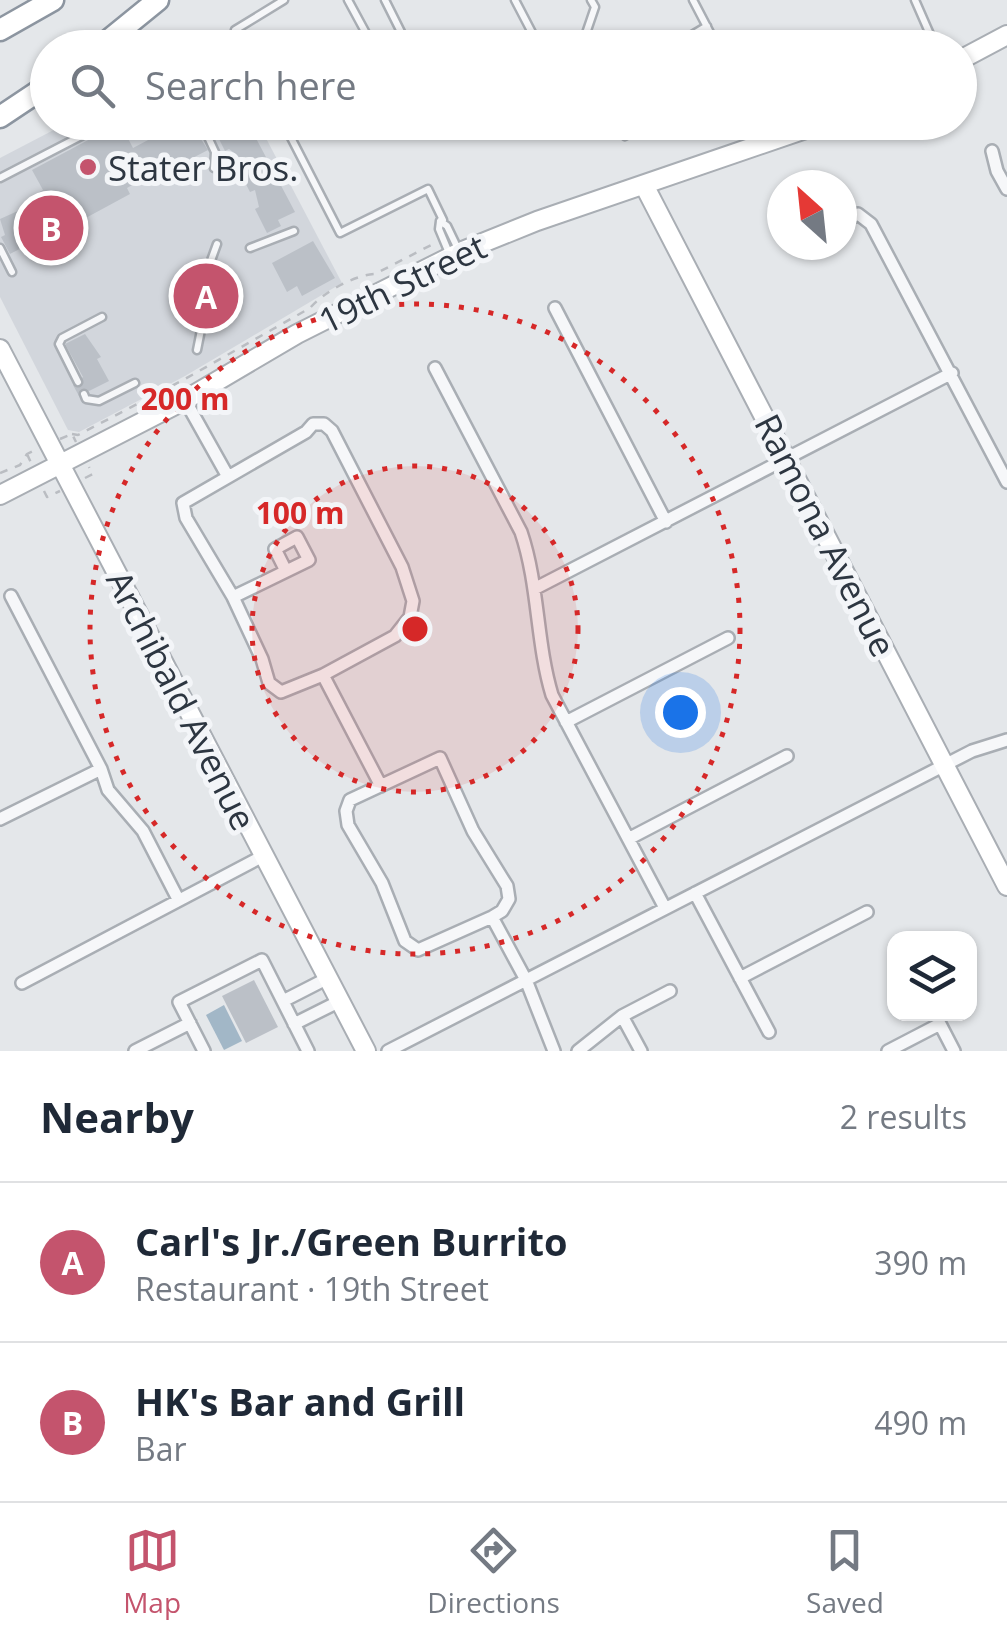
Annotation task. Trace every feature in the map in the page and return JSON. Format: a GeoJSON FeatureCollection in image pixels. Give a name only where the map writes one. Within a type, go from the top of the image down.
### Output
{"type":"FeatureCollection","features":[{"type":"Feature","properties":{"kind":"highway"},"geometry":{"type":"LineString","coordinates":[[0,30],[52,0]]}},
{"type":"Feature","properties":{"kind":"highway"},"geometry":{"type":"LineString","coordinates":[[121,30],[158,0]]}},
{"type":"Feature","properties":{"kind":"highway"},"geometry":{"type":"LineString","coordinates":[[0,117],[30,97]]}},
{"type":"Feature","properties":{"kind":"main road"},"geometry":{"type":"LineString","coordinates":[[977,51],[1007,35]]}},
{"type":"Feature","properties":{"kind":"main road","name":"19th Street"},"geometry":{"type":"LineString","coordinates":[[0,495],[455,254],[537,220],[774,140]]}},
{"type":"Feature","properties":{"kind":"main road","name":"Ramona Avenue"},"geometry":{"type":"LineString","coordinates":[[644,185],[1007,886]]}},
{"type":"Feature","properties":{"kind":"main road","name":"Archibald Avenue"},"geometry":{"type":"LineString","coordinates":[[0,349],[366,1051]]}},
{"type":"Feature","properties":{"kind":"street"},"geometry":{"type":"LineString","coordinates":[[992,150],[1007,189]]}},
{"type":"Feature","properties":{"kind":"street"},"geometry":{"type":"LineString","coordinates":[[857,214],[871,224],[1007,482]]}},
{"type":"Feature","properties":{"kind":"street"},"geometry":{"type":"LineString","coordinates":[[555,308],[666,522]]}},
{"type":"Feature","properties":{"kind":"street"},"geometry":{"type":"LineString","coordinates":[[435,368],[522,532],[545,672],[566,722],[665,908]]}},
{"type":"Feature","properties":{"kind":"street"},"geometry":{"type":"LineString","coordinates":[[534,589],[952,374]]}},
{"type":"Feature","properties":{"kind":"street"},"geometry":{"type":"LineString","coordinates":[[185,400],[227,476]]}},
{"type":"Feature","properties":{"kind":"street"},"geometry":{"type":"LineString","coordinates":[[314,424],[324,424],[332,430],[402,567],[413,601],[410,617],[395,636],[323,675],[281,692],[269,683],[233,597],[186,518],[183,503],[227,476],[314,424]]}},
{"type":"Feature","properties":{"kind":"street"},"geometry":{"type":"LineString","coordinates":[[233,597],[286,571]]}},
{"type":"Feature","properties":{"kind":"street"},"geometry":{"type":"LineString","coordinates":[[11,596],[101,769],[108,790],[142,831],[178,899]]}},
{"type":"Feature","properties":{"kind":"street"},"geometry":{"type":"LineString","coordinates":[[566,722],[728,638]]}},
{"type":"Feature","properties":{"kind":"street"},"geometry":{"type":"LineString","coordinates":[[323,675],[381,786]]}},
{"type":"Feature","properties":{"kind":"street"},"geometry":{"type":"LineString","coordinates":[[388,1051],[972,750],[1007,740]]}},
{"type":"Feature","properties":{"kind":"street"},"geometry":{"type":"LineString","coordinates":[[630,838],[787,756]]}},
{"type":"Feature","properties":{"kind":"street"},"geometry":{"type":"LineString","coordinates":[[440,758],[473,832],[508,886],[509,898],[502,911],[418,950],[405,941],[382,883],[348,825],[346,811],[350,800],[381,786],[440,758]]}},
{"type":"Feature","properties":{"kind":"street"},"geometry":{"type":"LineString","coordinates":[[0,819],[101,769]]}},
{"type":"Feature","properties":{"kind":"street"},"geometry":{"type":"LineString","coordinates":[[22,983],[263,856]]}},
{"type":"Feature","properties":{"kind":"street"},"geometry":{"type":"LineString","coordinates":[[695,892],[769,1032]]}},
{"type":"Feature","properties":{"kind":"street"},"geometry":{"type":"LineString","coordinates":[[740,978],[867,912]]}},
{"type":"Feature","properties":{"kind":"street"},"geometry":{"type":"LineString","coordinates":[[492,917],[526,980],[554,1051]]}},
{"type":"Feature","properties":{"kind":"street"},"geometry":{"type":"LineString","coordinates":[[204,1051],[179,1002],[262,960],[308,1051]]}},
{"type":"Feature","properties":{"kind":"street"},"geometry":{"type":"LineString","coordinates":[[282,1001],[328,978]]}},
{"type":"Feature","properties":{"kind":"street"},"geometry":{"type":"LineString","coordinates":[[578,1051],[622,1016],[670,991]]}},
{"type":"Feature","properties":{"kind":"street"},"geometry":{"type":"LineString","coordinates":[[294,1024],[340,1001]]}},
{"type":"Feature","properties":{"kind":"street"},"geometry":{"type":"LineString","coordinates":[[622,1016],[641,1051]]}},
{"type":"Feature","properties":{"kind":"street"},"geometry":{"type":"LineString","coordinates":[[135,1051],[190,1023]]}},
{"type":"Feature","properties":{"kind":"street"},"geometry":{"type":"LineString","coordinates":[[888,1051],[940,1024],[954,1051]]}},
{"type":"Feature","properties":{"kind":"lane"},"geometry":{"type":"LineString","coordinates":[[235,30],[284,0]]}},
{"type":"Feature","properties":{"kind":"lane"},"geometry":{"type":"LineString","coordinates":[[348,0],[364,30]]}},
{"type":"Feature","properties":{"kind":"lane"},"geometry":{"type":"LineString","coordinates":[[385,0],[400,30]]}},
{"type":"Feature","properties":{"kind":"lane"},"geometry":{"type":"LineString","coordinates":[[515,0],[531,30]]}},
{"type":"Feature","properties":{"kind":"lane"},"geometry":{"type":"LineString","coordinates":[[588,30],[595,8],[592,0]]}},
{"type":"Feature","properties":{"kind":"lane"},"geometry":{"type":"LineString","coordinates":[[694,0],[709,30]]}},
{"type":"Feature","properties":{"kind":"lane"},"geometry":{"type":"LineString","coordinates":[[915,0],[928,30]]}},
{"type":"Feature","properties":{"kind":"lane"},"geometry":{"type":"LineString","coordinates":[[700,30],[707,26]]}},
{"type":"Feature","properties":{"kind":"lane"},"geometry":{"type":"LineString","coordinates":[[0,178],[73,140]]}},
{"type":"Feature","properties":{"kind":"lane"},"geometry":{"type":"LineString","coordinates":[[209,140],[215,152],[214,168]]}},
{"type":"Feature","properties":{"kind":"lane"},"geometry":{"type":"LineString","coordinates":[[292,140],[340,233],[428,189],[443,220]]}},
{"type":"Feature","properties":{"kind":"lane"},"geometry":{"type":"LineString","coordinates":[[250,248],[294,231]]}},
{"type":"Feature","properties":{"kind":"lane"},"geometry":{"type":"LineString","coordinates":[[197,350],[202,327],[183,285],[210,266],[216,244]]}},
{"type":"Feature","properties":{"kind":"lane"},"geometry":{"type":"LineString","coordinates":[[0,248],[12,272]]}},
{"type":"Feature","properties":{"kind":"lane"},"geometry":{"type":"LineString","coordinates":[[78,382],[58,344],[62,338],[102,317]]}},
{"type":"Feature","properties":{"kind":"lane"},"geometry":{"type":"LineString","coordinates":[[84,394],[86,399],[100,402],[135,383]]}},
{"type":"Feature","properties":{"kind":"path"},"geometry":{"type":"LineString","coordinates":[[72,434],[78,435],[186,379],[338,288],[436,243]]}},
{"type":"Feature","properties":{"kind":"path"},"geometry":{"type":"LineString","coordinates":[[0,473],[20,465],[27,454]]}},
{"type":"Feature","properties":{"kind":"shaded area"},"geometry":{"type":"Polygon","coordinates":[[[34,140],[267,140],[342,283],[185,376],[79,432],[68,430],[0,297],[0,158],[34,140]]]}},
{"type":"Feature","properties":{"kind":"water"},"geometry":{"type":"Polygon","coordinates":[[[224,1005],[242,1041],[224,1050],[206,1015],[224,1005]]]}},
{"type":"Feature","properties":{"kind":"building"},"geometry":{"type":"Polygon","coordinates":[[[88,140],[129,140],[133,148],[148,140],[202,140],[208,150],[150,180],[148,176],[127,188],[130,194],[82,220],[78,214],[44,235],[42,231],[26,239],[29,244],[10,254],[1,237],[5,235],[0,219],[29,206],[26,200],[43,190],[32,170],[88,140]]]}},
{"type":"Feature","properties":{"kind":"building"},"geometry":{"type":"Polygon","coordinates":[[[220,140],[257,140],[295,212],[278,220],[281,226],[267,233],[255,209],[259,207],[255,190],[250,192],[237,167],[242,165],[237,155],[229,149],[225,151],[220,140]]]}},
{"type":"Feature","properties":{"kind":"building"},"geometry":{"type":"Polygon","coordinates":[[[313,241],[335,278],[302,296],[297,286],[287,292],[272,263],[313,241]]]}},
{"type":"Feature","properties":{"kind":"building"},"geometry":{"type":"Polygon","coordinates":[[[213,277],[227,304],[200,320],[187,307],[192,304],[186,290],[213,277]]]}},
{"type":"Feature","properties":{"kind":"building"},"geometry":{"type":"Polygon","coordinates":[[[85,334],[101,357],[97,359],[109,381],[79,396],[73,385],[83,377],[65,344],[85,334]]]}},
{"type":"Feature","properties":{"kind":"building"},"geometry":{"type":"Polygon","coordinates":[[[254,980],[278,1027],[246,1043],[222,996],[254,980]]]}},
{"type":"Feature","properties":{"kind":"place","name":"Stater Bros."},"geometry":{"type":"Point","coordinates":[88,167]}},
{"type":"Feature","properties":{"kind":"place","name":"HK's Bar and Grill"},"geometry":{"type":"Point","coordinates":[51,228]}},
{"type":"Feature","properties":{"kind":"place","name":"Carl's Jr./Green Burrito"},"geometry":{"type":"Point","coordinates":[206,296]}}]}
